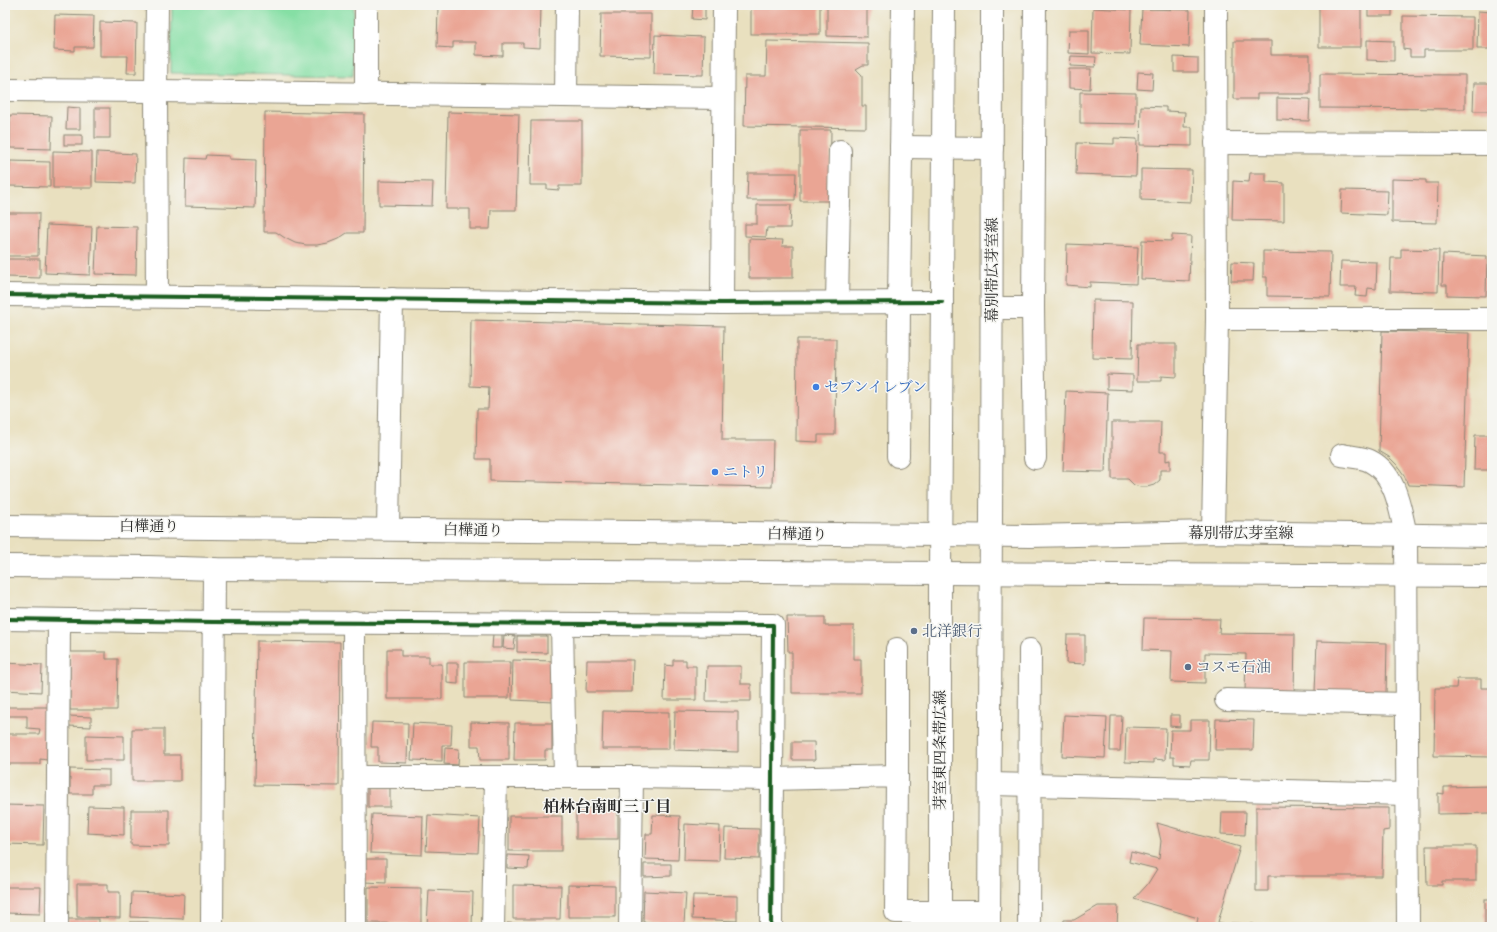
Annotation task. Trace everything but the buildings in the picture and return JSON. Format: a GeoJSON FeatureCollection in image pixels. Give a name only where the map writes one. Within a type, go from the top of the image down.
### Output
{"type":"FeatureCollection","features":[{"type":"Feature","properties":{"kind":"street"},"geometry":{"type":"LineString","coordinates":[[157,5],[157,296]]}},
{"type":"Feature","properties":{"kind":"street"},"geometry":{"type":"LineString","coordinates":[[366,5],[366,94]]}},
{"type":"Feature","properties":{"kind":"street"},"geometry":{"type":"LineString","coordinates":[[566,95],[568,5]]}},
{"type":"Feature","properties":{"kind":"street"},"geometry":{"type":"LineString","coordinates":[[722,303],[724,5]]}},
{"type":"Feature","properties":{"kind":"street"},"geometry":{"type":"LineString","coordinates":[[898,456],[903,5]]}},
{"type":"Feature","properties":{"kind":"street"},"geometry":{"type":"LineString","coordinates":[[940,573],[944,5]]}},
{"type":"Feature","properties":{"kind":"street","name":"幕別帯広芽室線"},"geometry":{"type":"LineString","coordinates":[[991,573],[992,5]]}},
{"type":"Feature","properties":{"kind":"street"},"geometry":{"type":"LineString","coordinates":[[1034,458],[1033,308],[1035,5]]}},
{"type":"Feature","properties":{"kind":"street"},"geometry":{"type":"LineString","coordinates":[[1212,532],[1217,319],[1216,5]]}},
{"type":"Feature","properties":{"kind":"street"},"geometry":{"type":"LineString","coordinates":[[5,90],[566,95],[724,98]]}},
{"type":"Feature","properties":{"kind":"street"},"geometry":{"type":"LineString","coordinates":[[1216,143],[1492,144]]}},
{"type":"Feature","properties":{"kind":"street"},"geometry":{"type":"LineString","coordinates":[[901,147],[992,148]]}},
{"type":"Feature","properties":{"kind":"street"},"geometry":{"type":"LineString","coordinates":[[837,302],[840,151]]}},
{"type":"Feature","properties":{"kind":"street"},"geometry":{"type":"LineString","coordinates":[[5,295],[722,303],[942,302]]}},
{"type":"Feature","properties":{"kind":"street"},"geometry":{"type":"LineString","coordinates":[[388,529],[392,299]]}},
{"type":"Feature","properties":{"kind":"street"},"geometry":{"type":"LineString","coordinates":[[992,308],[1033,308]]}},
{"type":"Feature","properties":{"kind":"street"},"geometry":{"type":"LineString","coordinates":[[1217,319],[1492,319]]}},
{"type":"Feature","properties":{"kind":"street"},"geometry":{"type":"LineString","coordinates":[[1342,455],[1370,460],[1386,473],[1396,495],[1406,535],[1405,576],[1408,704],[1408,927]]}},
{"type":"Feature","properties":{"kind":"street","name":"白樺通り"},"geometry":{"type":"LineString","coordinates":[[5,526],[940,535]]}},
{"type":"Feature","properties":{"kind":"street","name":"幕別帯広芽室線"},"geometry":{"type":"LineString","coordinates":[[940,535],[1030,536],[1212,532],[1492,536]]}},
{"type":"Feature","properties":{"kind":"street"},"geometry":{"type":"LineString","coordinates":[[5,566],[214,569],[1492,576]]}},
{"type":"Feature","properties":{"kind":"street"},"geometry":{"type":"LineString","coordinates":[[212,927],[214,569]]}},
{"type":"Feature","properties":{"kind":"street","name":"芽室東四条帯広線"},"geometry":{"type":"LineString","coordinates":[[940,573],[940,920]]}},
{"type":"Feature","properties":{"kind":"street"},"geometry":{"type":"LineString","coordinates":[[897,649],[896,919],[989,920],[991,573]]}},
{"type":"Feature","properties":{"kind":"street"},"geometry":{"type":"LineString","coordinates":[[5,619],[213,622],[773,625],[771,927]]}},
{"type":"Feature","properties":{"kind":"street"},"geometry":{"type":"LineString","coordinates":[[58,927],[59,620]]}},
{"type":"Feature","properties":{"kind":"street"},"geometry":{"type":"LineString","coordinates":[[354,622],[355,927]]}},
{"type":"Feature","properties":{"kind":"street"},"geometry":{"type":"LineString","coordinates":[[562,624],[565,777]]}},
{"type":"Feature","properties":{"kind":"street"},"geometry":{"type":"LineString","coordinates":[[1029,927],[1031,785],[1030,650]]}},
{"type":"Feature","properties":{"kind":"street"},"geometry":{"type":"LineString","coordinates":[[1226,700],[1408,704]]}},
{"type":"Feature","properties":{"kind":"street"},"geometry":{"type":"LineString","coordinates":[[355,777],[632,777],[772,779],[897,776]]}},
{"type":"Feature","properties":{"kind":"street"},"geometry":{"type":"LineString","coordinates":[[630,927],[632,777]]}},
{"type":"Feature","properties":{"kind":"street"},"geometry":{"type":"LineString","coordinates":[[493,927],[496,778]]}},
{"type":"Feature","properties":{"kind":"street"},"geometry":{"type":"LineString","coordinates":[[990,784],[1407,794]]}},
{"type":"Feature","properties":{"kind":"green space"},"geometry":{"type":"Polygon","coordinates":[[[172,5],[354,5],[353,76],[171,73],[172,5]]]}},
{"type":"Feature","properties":{"kind":"cycle path"},"geometry":{"type":"LineString","coordinates":[[5,295],[722,303],[942,302]]}},
{"type":"Feature","properties":{"kind":"cycle path"},"geometry":{"type":"LineString","coordinates":[[5,619],[213,622],[773,625],[771,927]]}},
{"type":"Feature","properties":{"kind":"place","name":"セブンイレブン"},"geometry":{"type":"Point","coordinates":[816,387]}},
{"type":"Feature","properties":{"kind":"place","name":"ニトリ"},"geometry":{"type":"Point","coordinates":[715,472]}},
{"type":"Feature","properties":{"kind":"place","name":"北洋銀行"},"geometry":{"type":"Point","coordinates":[914,631]}},
{"type":"Feature","properties":{"kind":"place","name":"コスモ石油"},"geometry":{"type":"Point","coordinates":[1188,667]}},
{"type":"Feature","properties":{"kind":"district","name":"柏林台南町三丁目"},"geometry":{"type":"Point","coordinates":[607,806]}}]}
